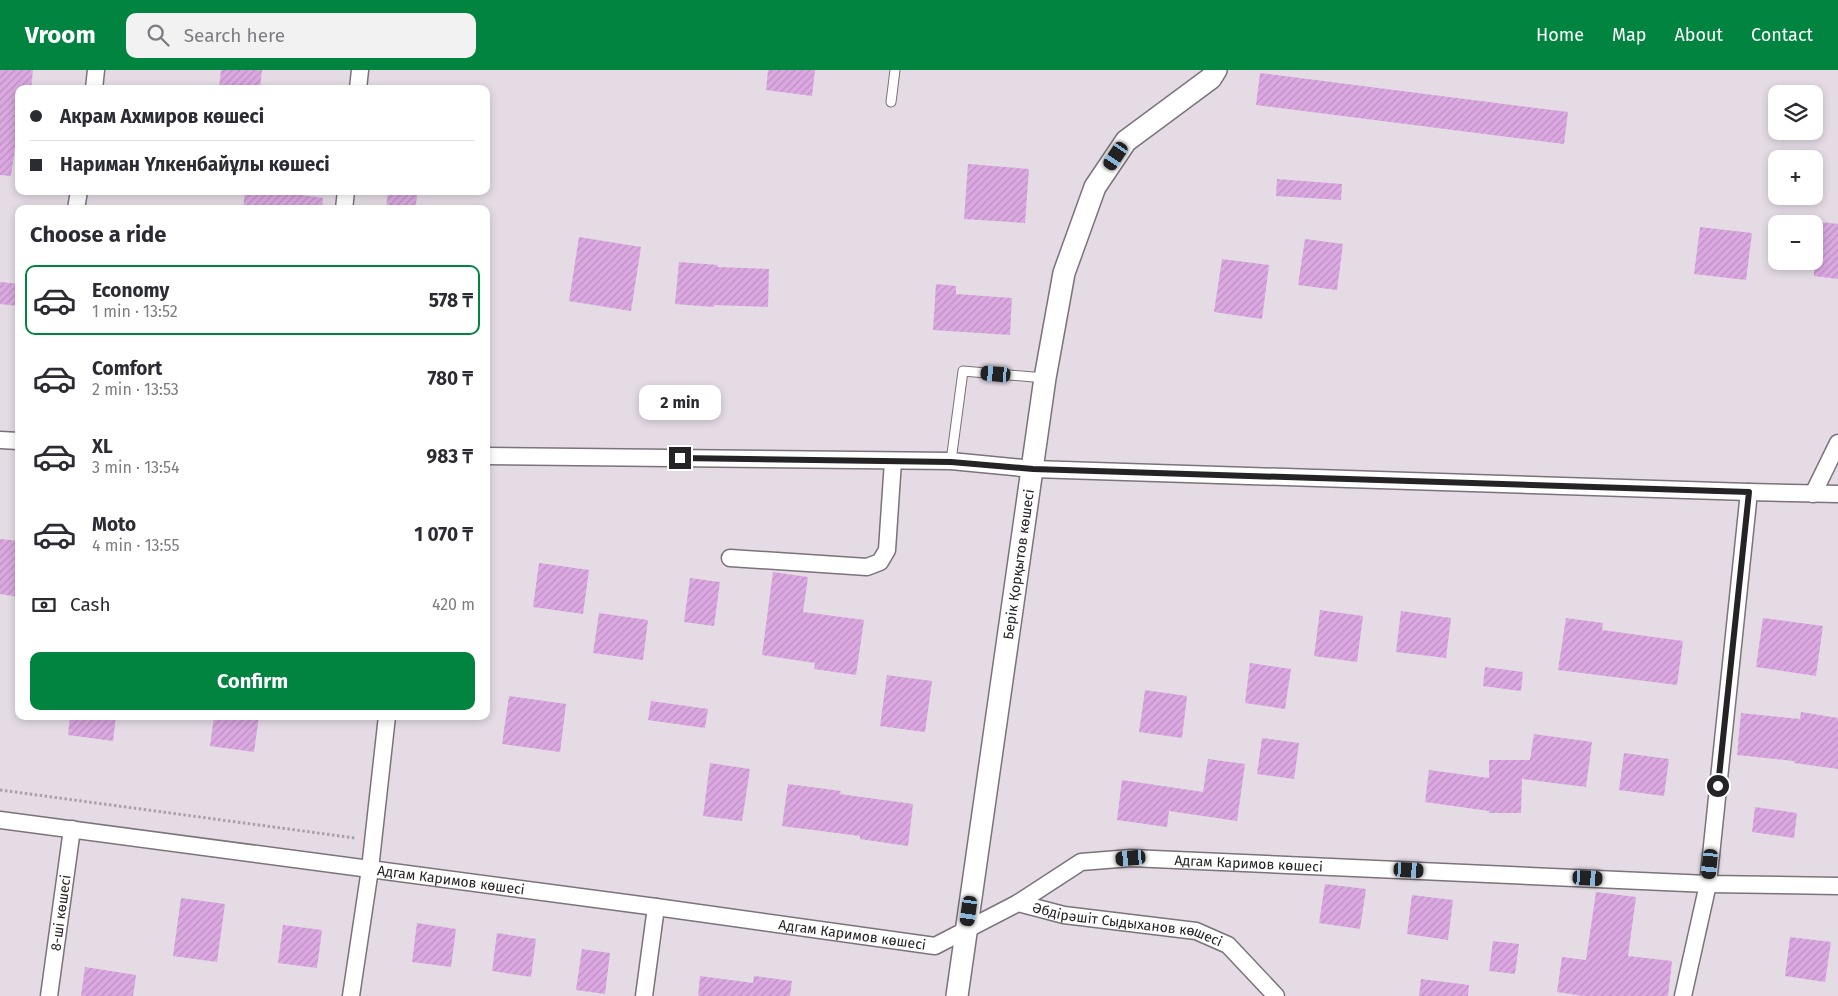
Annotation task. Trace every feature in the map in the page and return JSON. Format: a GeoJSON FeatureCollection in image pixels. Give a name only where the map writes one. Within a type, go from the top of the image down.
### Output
{"type":"FeatureCollection","features":[{"type":"Feature","properties":{"kind":"street"},"geometry":{"type":"LineString","coordinates":[[94,85],[96,70]]}},
{"type":"Feature","properties":{"kind":"street"},"geometry":{"type":"LineString","coordinates":[[358,85],[360,70]]}},
{"type":"Feature","properties":{"kind":"street","name":"Берік Қорқытов көшесі"},"geometry":{"type":"LineString","coordinates":[[957,996],[1045,378],[1064,273],[1095,187],[1126,141],[1211,78],[1216,70]]}},
{"type":"Feature","properties":{"kind":"street"},"geometry":{"type":"LineString","coordinates":[[0,440],[15,441]]}},
{"type":"Feature","properties":{"kind":"street"},"geometry":{"type":"LineString","coordinates":[[1813,494],[1838,443]]}},
{"type":"Feature","properties":{"kind":"street"},"geometry":{"type":"LineString","coordinates":[[490,456],[951,462],[1033,469],[1838,494]]}},
{"type":"Feature","properties":{"kind":"street"},"geometry":{"type":"LineString","coordinates":[[730,558],[867,567],[880,562],[887,550],[893,461]]}},
{"type":"Feature","properties":{"kind":"street"},"geometry":{"type":"LineString","coordinates":[[1683,996],[1708,884],[1749,492]]}},
{"type":"Feature","properties":{"kind":"street"},"geometry":{"type":"LineString","coordinates":[[351,996],[374,841],[387,720]]}},
{"type":"Feature","properties":{"kind":"street","name":"Адгам Каримов көшесі"},"geometry":{"type":"LineString","coordinates":[[0,820],[935,946],[1018,903],[1081,862],[1131,858],[1708,884],[1838,886]]}},
{"type":"Feature","properties":{"kind":"street","name":"8-шi көшесi"},"geometry":{"type":"LineString","coordinates":[[49,996],[72,830]]}},
{"type":"Feature","properties":{"kind":"street","name":"Әбдірәшіт Сыдыханов көшесі"},"geometry":{"type":"LineString","coordinates":[[1018,903],[1064,915],[1196,931],[1228,945],[1276,996]]}},
{"type":"Feature","properties":{"kind":"street"},"geometry":{"type":"LineString","coordinates":[[644,996],[656,907]]}},
{"type":"Feature","properties":{"kind":"lane"},"geometry":{"type":"LineString","coordinates":[[890,102],[895,70]]}},
{"type":"Feature","properties":{"kind":"lane"},"geometry":{"type":"LineString","coordinates":[[951,462],[963,371],[1045,378]]}},
{"type":"Feature","properties":{"kind":"path"},"geometry":{"type":"LineString","coordinates":[[0,790],[374,841]]}},
{"type":"Feature","properties":{"kind":"building"},"geometry":{"type":"Polygon","coordinates":[[[0,70],[33,70],[31,85],[15,85],[15,146],[11,176],[0,175],[0,70]]]}},
{"type":"Feature","properties":{"kind":"building"},"geometry":{"type":"Polygon","coordinates":[[[221,70],[262,70],[260,85],[219,85],[221,70]]]}},
{"type":"Feature","properties":{"kind":"building"},"geometry":{"type":"Polygon","coordinates":[[[768,70],[815,70],[812,96],[766,90],[768,70]]]}},
{"type":"Feature","properties":{"kind":"building"},"geometry":{"type":"Polygon","coordinates":[[[1260,73],[1568,112],[1564,144],[1256,105],[1260,73]]]}},
{"type":"Feature","properties":{"kind":"building"},"geometry":{"type":"Polygon","coordinates":[[[968,164],[1029,169],[1025,223],[964,219],[968,164]]]}},
{"type":"Feature","properties":{"kind":"building"},"geometry":{"type":"Polygon","coordinates":[[[1277,179],[1342,184],[1341,200],[1276,196],[1277,179]]]}},
{"type":"Feature","properties":{"kind":"building"},"geometry":{"type":"Polygon","coordinates":[[[245,195],[301,195],[323,198],[322,205],[243,205],[245,195]]]}},
{"type":"Feature","properties":{"kind":"building"},"geometry":{"type":"Polygon","coordinates":[[[388,195],[417,195],[416,205],[386,205],[388,195]]]}},
{"type":"Feature","properties":{"kind":"building"},"geometry":{"type":"Polygon","coordinates":[[[1823,222],[1838,224],[1838,279],[1814,276],[1814,270],[1823,270],[1823,222]]]}},
{"type":"Feature","properties":{"kind":"building"},"geometry":{"type":"Polygon","coordinates":[[[1700,227],[1752,233],[1746,280],[1694,274],[1700,227]]]}},
{"type":"Feature","properties":{"kind":"building"},"geometry":{"type":"Polygon","coordinates":[[[579,237],[641,247],[631,311],[569,301],[579,237]]]}},
{"type":"Feature","properties":{"kind":"building"},"geometry":{"type":"Polygon","coordinates":[[[1305,239],[1343,244],[1337,290],[1298,285],[1305,239]]]}},
{"type":"Feature","properties":{"kind":"building"},"geometry":{"type":"Polygon","coordinates":[[[1222,259],[1269,265],[1262,319],[1214,312],[1222,259]]]}},
{"type":"Feature","properties":{"kind":"building"},"geometry":{"type":"Polygon","coordinates":[[[679,262],[718,265],[717,267],[769,269],[768,307],[714,305],[714,307],[675,304],[679,262]]]}},
{"type":"Feature","properties":{"kind":"building"},"geometry":{"type":"Polygon","coordinates":[[[0,282],[15,284],[15,306],[0,304],[0,282]]]}},
{"type":"Feature","properties":{"kind":"building"},"geometry":{"type":"Polygon","coordinates":[[[936,284],[956,286],[956,294],[1012,298],[1010,335],[933,330],[936,284]]]}},
{"type":"Feature","properties":{"kind":"building"},"geometry":{"type":"Polygon","coordinates":[[[0,539],[15,541],[15,596],[0,594],[0,539]]]}},
{"type":"Feature","properties":{"kind":"building"},"geometry":{"type":"Polygon","coordinates":[[[539,563],[589,570],[583,614],[533,607],[539,563]]]}},
{"type":"Feature","properties":{"kind":"building"},"geometry":{"type":"Polygon","coordinates":[[[773,572],[808,577],[803,612],[864,620],[856,675],[814,669],[815,663],[762,655],[773,572]]]}},
{"type":"Feature","properties":{"kind":"building"},"geometry":{"type":"Polygon","coordinates":[[[690,578],[720,582],[714,626],[684,622],[690,578]]]}},
{"type":"Feature","properties":{"kind":"building"},"geometry":{"type":"Polygon","coordinates":[[[1320,610],[1363,616],[1357,662],[1314,656],[1320,610]]]}},
{"type":"Feature","properties":{"kind":"building"},"geometry":{"type":"Polygon","coordinates":[[[1401,611],[1451,618],[1446,658],[1396,652],[1401,611]]]}},
{"type":"Feature","properties":{"kind":"building"},"geometry":{"type":"Polygon","coordinates":[[[599,613],[648,620],[643,660],[593,653],[599,613]]]}},
{"type":"Feature","properties":{"kind":"building"},"geometry":{"type":"Polygon","coordinates":[[[1566,618],[1603,623],[1602,630],[1683,641],[1677,685],[1558,670],[1566,618]]]}},
{"type":"Feature","properties":{"kind":"building"},"geometry":{"type":"Polygon","coordinates":[[[1763,618],[1823,626],[1816,676],[1756,667],[1763,618]]]}},
{"type":"Feature","properties":{"kind":"building"},"geometry":{"type":"Polygon","coordinates":[[[1250,663],[1291,669],[1285,709],[1245,703],[1250,663]]]}},
{"type":"Feature","properties":{"kind":"building"},"geometry":{"type":"Polygon","coordinates":[[[1485,667],[1523,672],[1521,691],[1483,686],[1485,667]]]}},
{"type":"Feature","properties":{"kind":"building"},"geometry":{"type":"Polygon","coordinates":[[[887,675],[932,681],[925,732],[880,726],[887,675]]]}},
{"type":"Feature","properties":{"kind":"building"},"geometry":{"type":"Polygon","coordinates":[[[1145,690],[1187,696],[1182,738],[1139,732],[1145,690]]]}},
{"type":"Feature","properties":{"kind":"building"},"geometry":{"type":"Polygon","coordinates":[[[509,696],[566,704],[560,752],[502,744],[509,696]]]}},
{"type":"Feature","properties":{"kind":"building"},"geometry":{"type":"Polygon","coordinates":[[[651,701],[708,709],[705,728],[648,720],[651,701]]]}},
{"type":"Feature","properties":{"kind":"building"},"geometry":{"type":"Polygon","coordinates":[[[1801,712],[1838,718],[1838,769],[1794,763],[1794,761],[1737,755],[1741,713],[1800,719],[1801,712]]]}},
{"type":"Feature","properties":{"kind":"building"},"geometry":{"type":"Polygon","coordinates":[[[70,720],[116,720],[113,741],[68,735],[70,720]]]}},
{"type":"Feature","properties":{"kind":"building"},"geometry":{"type":"Polygon","coordinates":[[[213,720],[258,720],[254,752],[210,746],[213,720]]]}},
{"type":"Feature","properties":{"kind":"building"},"geometry":{"type":"Polygon","coordinates":[[[1534,734],[1592,742],[1586,787],[1522,779],[1521,813],[1489,813],[1489,811],[1425,802],[1429,770],[1489,778],[1489,760],[1530,760],[1534,734]]]}},
{"type":"Feature","properties":{"kind":"building"},"geometry":{"type":"Polygon","coordinates":[[[1262,738],[1299,743],[1294,779],[1257,774],[1262,738]]]}},
{"type":"Feature","properties":{"kind":"building"},"geometry":{"type":"Polygon","coordinates":[[[1624,753],[1669,759],[1664,796],[1619,790],[1624,753]]]}},
{"type":"Feature","properties":{"kind":"building"},"geometry":{"type":"Polygon","coordinates":[[[1208,759],[1245,764],[1237,821],[1169,811],[1167,827],[1117,820],[1122,780],[1203,792],[1208,759]]]}},
{"type":"Feature","properties":{"kind":"building"},"geometry":{"type":"Polygon","coordinates":[[[710,763],[750,769],[742,821],[703,816],[710,763]]]}},
{"type":"Feature","properties":{"kind":"building"},"geometry":{"type":"Polygon","coordinates":[[[788,784],[841,791],[840,794],[913,804],[908,846],[860,839],[860,836],[782,826],[788,784]]]}},
{"type":"Feature","properties":{"kind":"building"},"geometry":{"type":"Polygon","coordinates":[[[1755,807],[1797,813],[1794,838],[1752,832],[1755,807]]]}},
{"type":"Feature","properties":{"kind":"building"},"geometry":{"type":"Polygon","coordinates":[[[1325,884],[1366,889],[1360,929],[1319,923],[1325,884]]]}},
{"type":"Feature","properties":{"kind":"building"},"geometry":{"type":"Polygon","coordinates":[[[1596,892],[1636,897],[1628,956],[1672,961],[1668,996],[1583,996],[1557,992],[1562,957],[1586,960],[1596,892]]]}},
{"type":"Feature","properties":{"kind":"building"},"geometry":{"type":"Polygon","coordinates":[[[1412,895],[1453,900],[1448,940],[1407,934],[1412,895]]]}},
{"type":"Feature","properties":{"kind":"building"},"geometry":{"type":"Polygon","coordinates":[[[181,898],[225,904],[217,962],[173,956],[181,898]]]}},
{"type":"Feature","properties":{"kind":"building"},"geometry":{"type":"Polygon","coordinates":[[[417,923],[456,929],[451,967],[412,962],[417,923]]]}},
{"type":"Feature","properties":{"kind":"building"},"geometry":{"type":"Polygon","coordinates":[[[283,925],[322,930],[317,968],[278,963],[283,925]]]}},
{"type":"Feature","properties":{"kind":"building"},"geometry":{"type":"Polygon","coordinates":[[[497,933],[536,939],[531,977],[492,971],[497,933]]]}},
{"type":"Feature","properties":{"kind":"building"},"geometry":{"type":"Polygon","coordinates":[[[1790,937],[1831,942],[1825,982],[1785,976],[1790,937]]]}},
{"type":"Feature","properties":{"kind":"building"},"geometry":{"type":"Polygon","coordinates":[[[1493,941],[1519,944],[1515,974],[1489,971],[1493,941]]]}},
{"type":"Feature","properties":{"kind":"building"},"geometry":{"type":"Polygon","coordinates":[[[582,949],[610,953],[605,994],[576,990],[582,949]]]}},
{"type":"Feature","properties":{"kind":"building"},"geometry":{"type":"Polygon","coordinates":[[[85,967],[136,975],[133,996],[81,996],[85,967]]]}},
{"type":"Feature","properties":{"kind":"building"},"geometry":{"type":"Polygon","coordinates":[[[700,976],[753,983],[754,976],[792,981],[790,996],[698,996],[700,976]]]}},
{"type":"Feature","properties":{"kind":"building"},"geometry":{"type":"Polygon","coordinates":[[[1421,979],[1469,985],[1468,996],[1419,996],[1421,979]]]}},
{"type":"Feature","properties":{"kind":"route"},"geometry":{"type":"LineString","coordinates":[[680,458],[951,462],[1033,469],[1749,492],[1718,786]]}}]}
